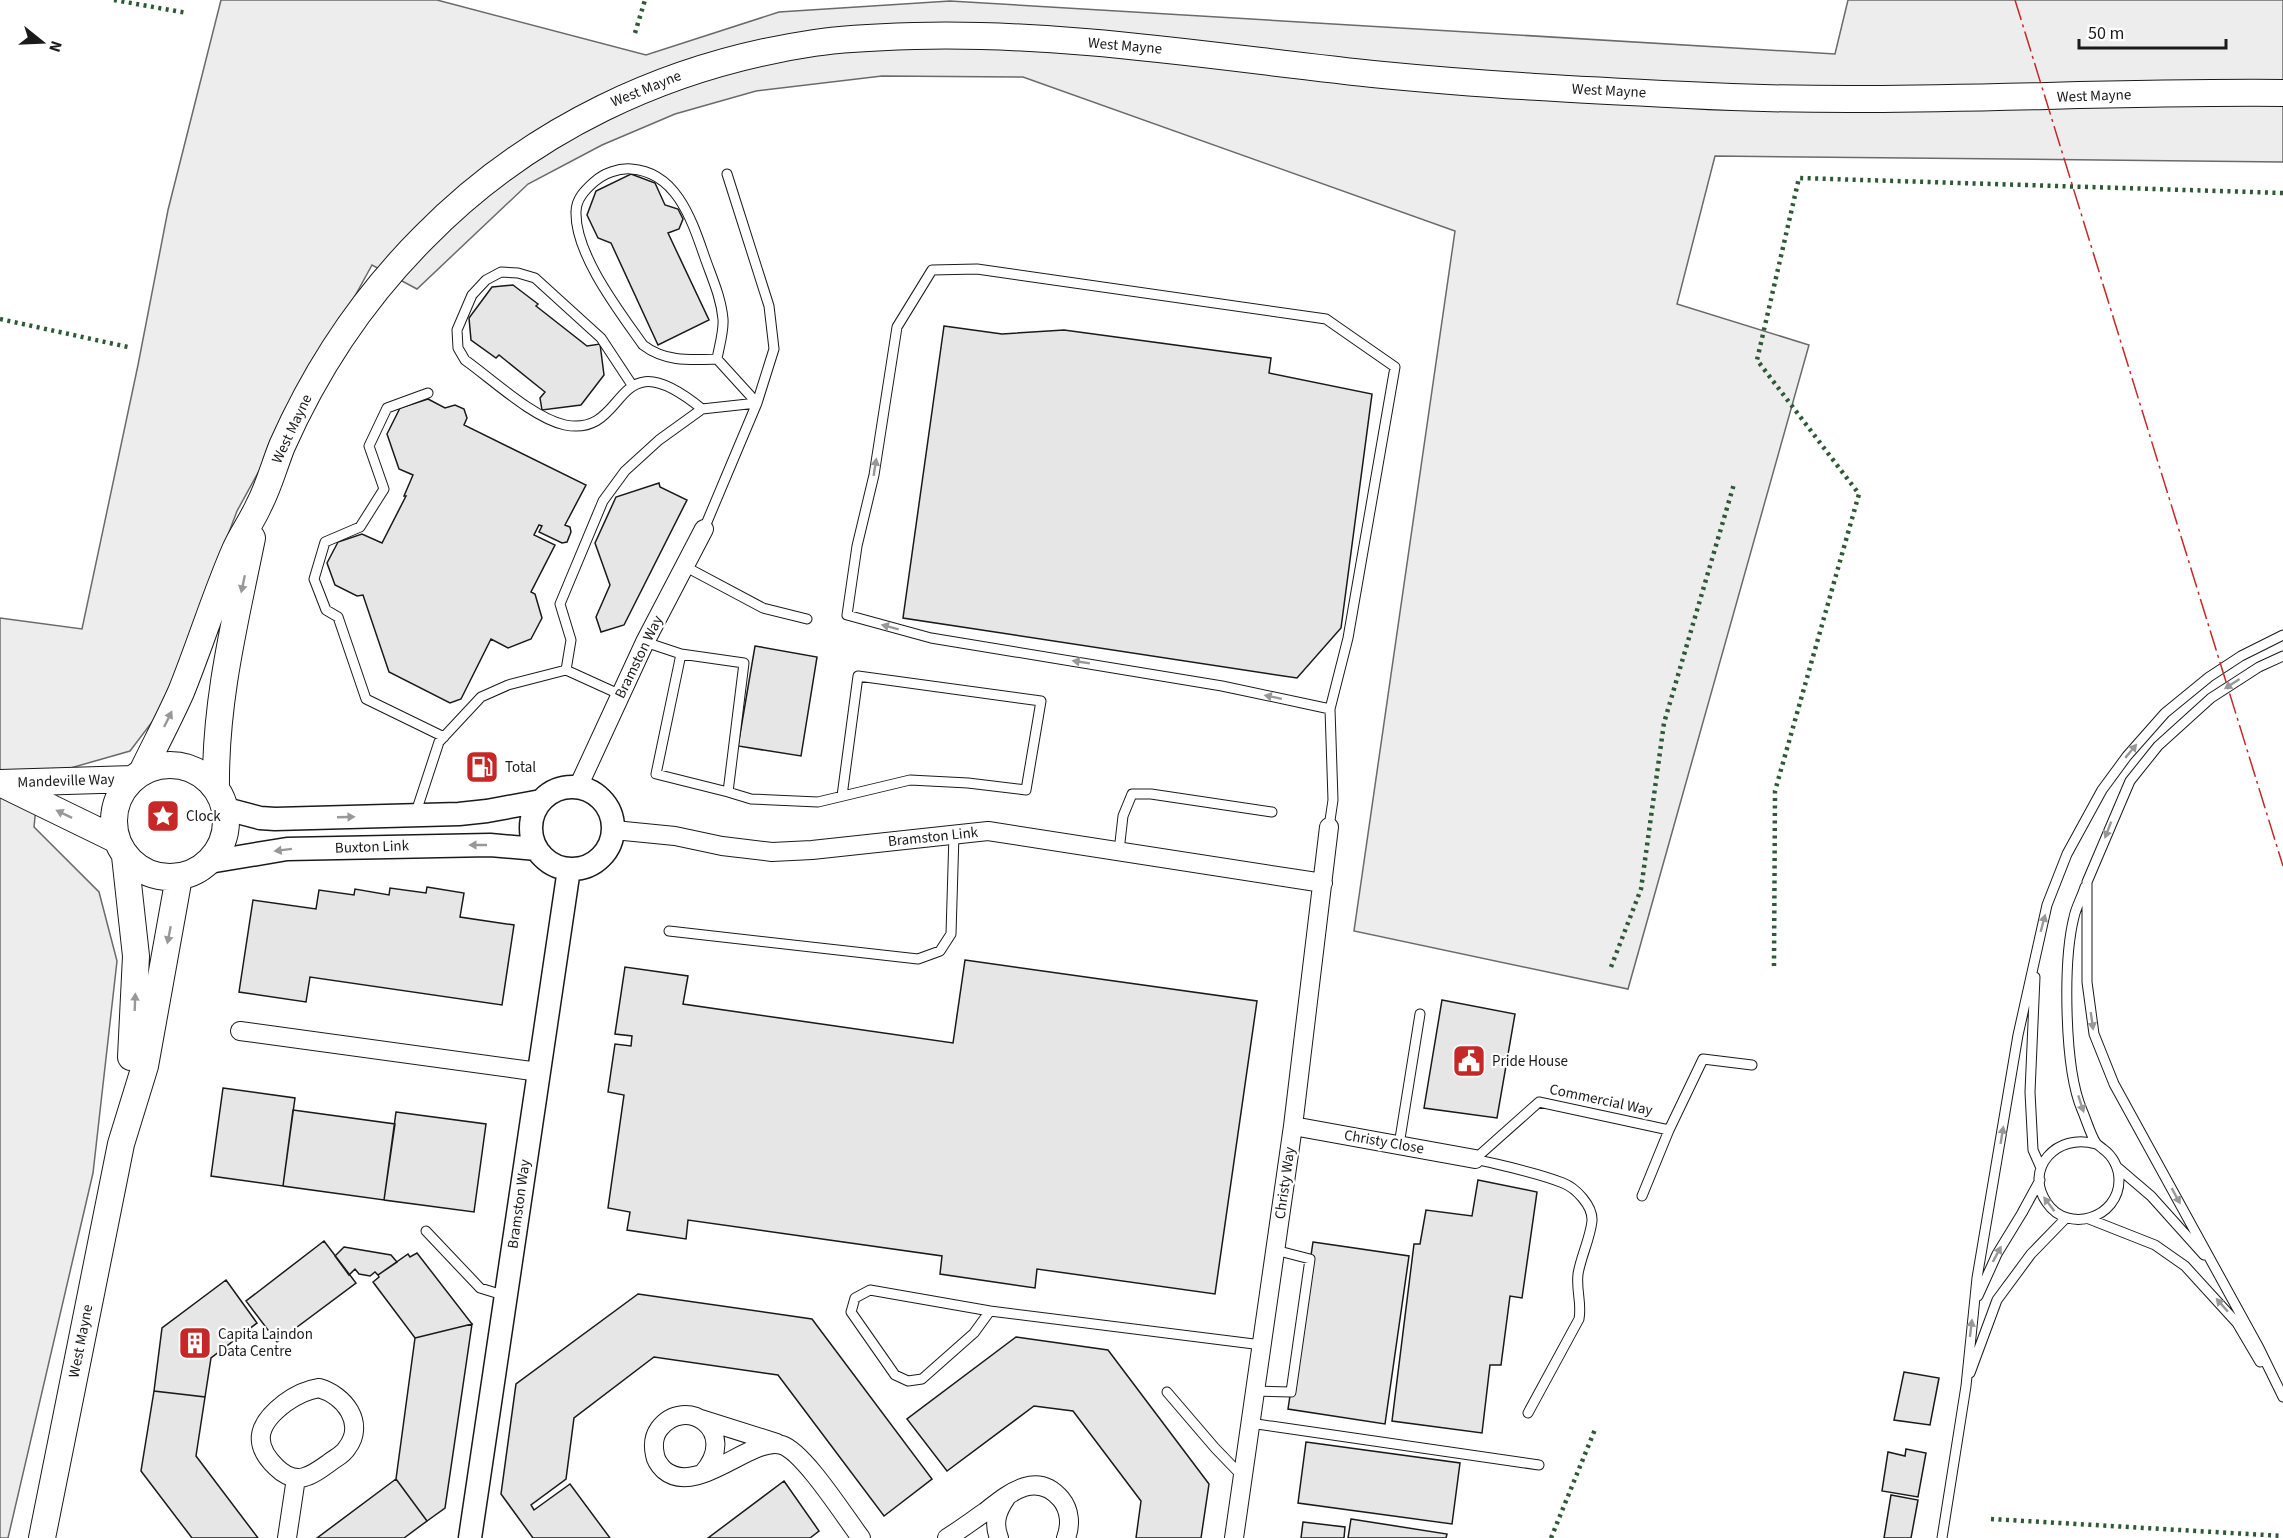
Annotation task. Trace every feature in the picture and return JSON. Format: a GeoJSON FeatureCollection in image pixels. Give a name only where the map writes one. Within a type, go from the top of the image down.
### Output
{"type":"FeatureCollection","features":[{"type":"Feature","properties":{"kind":"main road","name":"West Mayne"},"geometry":{"type":"LineString","coordinates":[[137,775],[178,698],[238,543],[259,506],[282,447],[308,394],[336,345],[390,272],[462,200],[522,154],[571,123],[623,96],[716,64],[817,42],[885,37],[967,35],[1043,38],[1142,47],[1425,78],[1696,96],[1926,99],[2196,92],[2283,93]]}},
{"type":"Feature","properties":{"kind":"main road","name":"West Mayne"},"geometry":{"type":"LineString","coordinates":[[2196,92],[2283,79]]}},
{"type":"Feature","properties":{"kind":"main road","name":"West Mayne"},"geometry":{"type":"LineString","coordinates":[[221,798],[217,731],[226,659],[259,506]]}},
{"type":"Feature","properties":{"kind":"main road"},"geometry":{"type":"LineString","coordinates":[[174,764],[190,768],[204,775],[221,798],[227,828],[221,847],[209,862],[195,872],[179,877],[164,878],[149,874],[136,866],[121,848],[114,823],[115,807],[122,792],[137,775],[157,766],[174,764]]}},
{"type":"Feature","properties":{"kind":"main road","name":"Mandeville Way"},"geometry":{"type":"LineString","coordinates":[[0,783],[137,775]]}},
{"type":"Feature","properties":{"kind":"main road","name":"Mandeville Way"},"geometry":{"type":"LineString","coordinates":[[0,783],[121,848]]}},
{"type":"Feature","properties":{"kind":"main road","name":"West Mayne"},"geometry":{"type":"LineString","coordinates":[[42,1538],[121,1144],[134,1027],[136,956],[121,848]]}},
{"type":"Feature","properties":{"kind":"main road","name":"West Mayne"},"geometry":{"type":"LineString","coordinates":[[121,1144],[145,1066],[179,877]]}},
{"type":"Feature","properties":{"kind":"street","name":"Bramston Way"},"geometry":{"type":"LineString","coordinates":[[578,787],[645,642],[704,529]]}},
{"type":"Feature","properties":{"kind":"street"},"geometry":{"type":"LineString","coordinates":[[567,787],[578,787],[600,797],[608,807],[614,830],[608,849],[590,865],[569,869],[553,864],[537,849],[531,833],[531,823],[541,801],[555,790],[567,787]]}},
{"type":"Feature","properties":{"kind":"street","name":"Buxton Link"},"geometry":{"type":"LineString","coordinates":[[221,798],[260,818],[275,819],[487,811],[541,801]]}},
{"type":"Feature","properties":{"kind":"street","name":"Christy Way"},"geometry":{"type":"LineString","coordinates":[[1234,1538],[1293,1126],[1329,827]]}},
{"type":"Feature","properties":{"kind":"street","name":"Bramston Link"},"geometry":{"type":"LineString","coordinates":[[614,830],[675,836],[722,846],[772,852],[812,850],[988,831],[1323,883]]}},
{"type":"Feature","properties":{"kind":"street","name":"Buxton Link"},"geometry":{"type":"LineString","coordinates":[[209,862],[287,849],[480,845],[537,849]]}},
{"type":"Feature","properties":{"kind":"street","name":"Bramston Way"},"geometry":{"type":"LineString","coordinates":[[470,1538],[569,869]]}},
{"type":"Feature","properties":{"kind":"street"},"geometry":{"type":"LineString","coordinates":[[240,1031],[539,1072]]}},
{"type":"Feature","properties":{"kind":"street","name":"Christy Close"},"geometry":{"type":"LineString","coordinates":[[1293,1126],[1475,1159]]}},
{"type":"Feature","properties":{"kind":"street"},"geometry":{"type":"LineString","coordinates":[[312,1389],[328,1391],[345,1404],[350,1411],[353,1419],[353,1435],[348,1448],[317,1473],[296,1478],[284,1474],[273,1464],[263,1447],[262,1427],[273,1412],[294,1396],[312,1389]]}},
{"type":"Feature","properties":{"kind":"street"},"geometry":{"type":"LineString","coordinates":[[779,1443],[763,1447],[690,1478],[670,1475],[661,1467],[655,1457],[653,1445],[656,1433],[663,1424],[684,1415],[779,1443],[790,1448],[806,1465],[861,1538]]}},
{"type":"Feature","properties":{"kind":"street"},"geometry":{"type":"LineString","coordinates":[[696,1417],[707,1424],[714,1433],[717,1445],[714,1457],[703,1473]]}},
{"type":"Feature","properties":{"kind":"street"},"geometry":{"type":"LineString","coordinates":[[287,1538],[296,1478]]}},
{"type":"Feature","properties":{"kind":"street"},"geometry":{"type":"LineString","coordinates":[[947,1538],[1011,1492],[1030,1485],[1041,1486],[1054,1492],[1065,1504],[1069,1514],[1066,1538]]}},
{"type":"Feature","properties":{"kind":"street"},"geometry":{"type":"LineString","coordinates":[[999,1538],[996,1527],[997,1517],[1005,1499],[1011,1492]]}},
{"type":"Feature","properties":{"kind":"lane"},"geometry":{"type":"LineString","coordinates":[[620,168],[652,174],[668,184],[689,213],[720,298],[724,322],[717,359],[692,360],[655,354],[643,345],[632,329],[591,267],[579,232],[575,211],[580,196],[596,180],[620,168]]}},
{"type":"Feature","properties":{"kind":"lane"},"geometry":{"type":"LineString","coordinates":[[704,529],[757,403],[774,349],[769,306],[727,174]]}},
{"type":"Feature","properties":{"kind":"lane"},"geometry":{"type":"LineString","coordinates":[[1329,827],[1333,800],[1330,709],[1348,638],[1395,367],[1326,319],[977,269],[932,270],[897,327],[874,475],[857,546],[847,615],[931,638],[1222,686],[1330,709]]}},
{"type":"Feature","properties":{"kind":"lane"},"geometry":{"type":"LineString","coordinates":[[632,385],[601,338],[535,278],[518,273],[501,272],[486,280],[464,309],[457,330],[458,348],[465,360],[539,415],[566,425],[588,425],[604,416],[632,385],[645,381],[660,382],[681,392],[702,409]]}},
{"type":"Feature","properties":{"kind":"lane"},"geometry":{"type":"LineString","coordinates":[[717,359],[757,403]]}},
{"type":"Feature","properties":{"kind":"lane"},"geometry":{"type":"LineString","coordinates":[[428,393],[387,408],[369,446],[384,489],[360,527],[325,542],[314,579],[326,610],[338,617],[366,699],[444,737]]}},
{"type":"Feature","properties":{"kind":"lane"},"geometry":{"type":"LineString","coordinates":[[566,670],[571,640],[560,604],[603,501],[625,471],[659,440],[702,409],[757,403]]}},
{"type":"Feature","properties":{"kind":"lane"},"geometry":{"type":"LineString","coordinates":[[686,567],[764,608],[807,619]]}},
{"type":"Feature","properties":{"kind":"lane"},"geometry":{"type":"LineString","coordinates":[[1942,1538],[1966,1386],[1973,1307],[2018,1035],[2048,904],[2067,854],[2102,790],[2127,756],[2165,713],[2210,677],[2241,656],[2283,635]]}},
{"type":"Feature","properties":{"kind":"lane"},"geometry":{"type":"LineString","coordinates":[[645,642],[681,654],[744,663],[728,792]]}},
{"type":"Feature","properties":{"kind":"lane"},"geometry":{"type":"LineString","coordinates":[[681,654],[656,774],[751,799],[818,802],[910,780],[969,783],[1026,790],[1041,701],[858,676],[842,796]]}},
{"type":"Feature","properties":{"kind":"lane"},"geometry":{"type":"LineString","coordinates":[[2096,1144],[2081,1108],[2073,1078],[2067,995],[2068,952],[2074,915],[2130,781],[2158,746],[2211,698],[2259,667],[2283,656]]}},
{"type":"Feature","properties":{"kind":"lane"},"geometry":{"type":"LineString","coordinates":[[415,815],[439,742],[481,697],[508,685],[566,670],[621,695]]}},
{"type":"Feature","properties":{"kind":"lane"},"geometry":{"type":"LineString","coordinates":[[1119,851],[1123,816],[1132,794],[1151,794],[1272,812]]}},
{"type":"Feature","properties":{"kind":"lane"},"geometry":{"type":"LineString","coordinates":[[669,931],[918,959],[940,951],[951,934],[954,834]]}},
{"type":"Feature","properties":{"kind":"lane"},"geometry":{"type":"LineString","coordinates":[[2087,882],[2087,982],[2094,1034],[2114,1084],[2259,1348],[2281,1393]]}},
{"type":"Feature","properties":{"kind":"lane"},"geometry":{"type":"LineString","coordinates":[[2037,944],[2030,1092],[2033,1150],[2041,1168],[2041,1192],[2046,1203],[2055,1212],[2066,1218],[2077,1220],[2089,1219],[2101,1214],[2117,1193],[2119,1180],[2117,1167],[2112,1158],[2096,1144],[2086,1141],[2064,1144],[2054,1149],[2041,1168]]}},
{"type":"Feature","properties":{"kind":"lane"},"geometry":{"type":"LineString","coordinates":[[1399,1145],[1420,1014]]}},
{"type":"Feature","properties":{"kind":"lane"},"geometry":{"type":"LineString","coordinates":[[1642,1196],[1669,1130],[1703,1059],[1752,1065]]}},
{"type":"Feature","properties":{"kind":"lane","name":"Commercial Way"},"geometry":{"type":"LineString","coordinates":[[1475,1159],[1539,1102],[1669,1130]]}},
{"type":"Feature","properties":{"kind":"lane"},"geometry":{"type":"LineString","coordinates":[[1475,1159],[1565,1183],[1581,1195],[1589,1208],[1592,1219],[1578,1273],[1576,1294],[1581,1306],[1579,1319],[1528,1413]]}},
{"type":"Feature","properties":{"kind":"lane"},"geometry":{"type":"LineString","coordinates":[[2117,1167],[2151,1196],[2215,1268]]}},
{"type":"Feature","properties":{"kind":"lane"},"geometry":{"type":"LineString","coordinates":[[1973,1307],[1997,1254],[2040,1180]]}},
{"type":"Feature","properties":{"kind":"lane"},"geometry":{"type":"LineString","coordinates":[[1966,1386],[1997,1300],[2031,1254],[2066,1218]]}},
{"type":"Feature","properties":{"kind":"lane"},"geometry":{"type":"LineString","coordinates":[[2089,1219],[2155,1245],[2185,1266],[2237,1323],[2281,1393]]}},
{"type":"Feature","properties":{"kind":"lane"},"geometry":{"type":"LineString","coordinates":[[426,1231],[480,1288],[506,1296]]}},
{"type":"Feature","properties":{"kind":"lane"},"geometry":{"type":"LineString","coordinates":[[1255,1392],[1291,1392],[1307,1281],[1310,1259],[1275,1250]]}},
{"type":"Feature","properties":{"kind":"lane"},"geometry":{"type":"LineString","coordinates":[[990,1311],[974,1333],[922,1379],[908,1381],[896,1375],[851,1312],[855,1298],[870,1290],[990,1311],[1262,1346]]}},
{"type":"Feature","properties":{"kind":"lane"},"geometry":{"type":"LineString","coordinates":[[1167,1392],[1243,1477]]}},
{"type":"Feature","properties":{"kind":"lane"},"geometry":{"type":"LineString","coordinates":[[1250,1423],[1539,1466]]}},
{"type":"Feature","properties":{"kind":"shaded area"},"geometry":{"type":"Polygon","coordinates":[[[221,0],[437,0],[646,55],[779,12],[950,1],[1835,54],[1848,0],[2283,0],[2283,162],[1715,156],[1677,304],[1809,345],[1628,989],[1354,931],[1455,231],[1023,77],[882,76],[756,91],[675,114],[602,145],[528,184],[417,289],[372,265],[237,511],[162,709],[130,751],[39,777],[34,827],[99,892],[117,961],[93,1173],[8,1538],[0,1538],[0,618],[82,629],[168,210],[221,0]]]}},
{"type":"Feature","properties":{"kind":"building"},"geometry":{"type":"Polygon","coordinates":[[[631,174],[655,183],[665,205],[678,209],[683,219],[679,229],[668,233],[709,320],[658,345],[611,243],[598,238],[587,215],[596,191],[631,174]]]}},
{"type":"Feature","properties":{"kind":"building"},"geometry":{"type":"Polygon","coordinates":[[[513,285],[587,346],[600,344],[604,375],[581,405],[542,410],[540,398],[545,392],[499,355],[496,358],[471,340],[469,318],[492,287],[513,285]]]}},
{"type":"Feature","properties":{"kind":"building"},"geometry":{"type":"Polygon","coordinates":[[[944,326],[1002,334],[1064,330],[1271,358],[1269,373],[1372,394],[1341,628],[1297,678],[903,618],[944,326]]]}},
{"type":"Feature","properties":{"kind":"building"},"geometry":{"type":"Polygon","coordinates":[[[428,399],[445,408],[455,405],[464,409],[467,418],[464,425],[586,485],[565,525],[570,527],[571,532],[567,542],[562,543],[539,532],[542,526],[539,525],[534,535],[555,545],[531,592],[535,594],[542,618],[531,639],[508,648],[491,639],[461,699],[450,703],[389,672],[363,595],[357,596],[335,585],[327,563],[338,542],[362,534],[382,543],[406,496],[404,496],[413,475],[399,469],[387,434],[400,408],[428,399]]]}},
{"type":"Feature","properties":{"kind":"building"},"geometry":{"type":"Polygon","coordinates":[[[659,483],[660,487],[687,500],[624,625],[601,632],[596,617],[610,585],[595,543],[616,497],[659,483]]]}},
{"type":"Feature","properties":{"kind":"building"},"geometry":{"type":"Polygon","coordinates":[[[755,646],[817,657],[801,756],[738,746],[755,646]]]}},
{"type":"Feature","properties":{"kind":"building"},"geometry":{"type":"Polygon","coordinates":[[[427,887],[464,893],[460,917],[514,925],[502,1005],[310,977],[306,1002],[239,992],[253,900],[316,909],[319,890],[354,895],[355,889],[389,895],[390,888],[426,893],[427,887]]]}},
{"type":"Feature","properties":{"kind":"building"},"geometry":{"type":"Polygon","coordinates":[[[965,960],[1257,1001],[1215,1294],[1037,1269],[1035,1288],[940,1274],[942,1256],[688,1220],[686,1239],[627,1230],[630,1212],[608,1208],[624,1095],[608,1092],[615,1044],[631,1046],[632,1036],[615,1034],[625,967],[688,976],[683,1004],[953,1043],[965,960]]]}},
{"type":"Feature","properties":{"kind":"building","name":"Pride House"},"geometry":{"type":"Polygon","coordinates":[[[1442,1000],[1515,1014],[1497,1118],[1424,1108],[1442,1000]]]}},
{"type":"Feature","properties":{"kind":"building"},"geometry":{"type":"Polygon","coordinates":[[[223,1088],[295,1098],[283,1186],[211,1176],[223,1088]]]}},
{"type":"Feature","properties":{"kind":"building"},"geometry":{"type":"Polygon","coordinates":[[[293,1110],[395,1124],[384,1200],[283,1186],[293,1110]]]}},
{"type":"Feature","properties":{"kind":"building"},"geometry":{"type":"Polygon","coordinates":[[[396,1112],[486,1124],[474,1212],[384,1200],[396,1112]]]}},
{"type":"Feature","properties":{"kind":"building"},"geometry":{"type":"Polygon","coordinates":[[[1478,1180],[1537,1192],[1522,1298],[1510,1296],[1501,1365],[1490,1365],[1482,1433],[1392,1421],[1414,1244],[1420,1244],[1426,1210],[1472,1216],[1478,1180]]]}},
{"type":"Feature","properties":{"kind":"building"},"geometry":{"type":"Polygon","coordinates":[[[324,1241],[356,1283],[277,1342],[246,1301],[324,1241]]]}},
{"type":"Feature","properties":{"kind":"building"},"geometry":{"type":"Polygon","coordinates":[[[1313,1242],[1409,1256],[1385,1424],[1288,1409],[1313,1242]]]}},
{"type":"Feature","properties":{"kind":"building"},"geometry":{"type":"Polygon","coordinates":[[[344,1247],[391,1255],[397,1262],[378,1275],[375,1272],[370,1276],[359,1274],[355,1269],[349,1275],[335,1256],[344,1247]]]}},
{"type":"Feature","properties":{"kind":"building"},"geometry":{"type":"Polygon","coordinates":[[[417,1253],[472,1324],[415,1338],[373,1282],[379,1277],[378,1275],[408,1254],[410,1257],[417,1253]]]}},
{"type":"Feature","properties":{"kind":"building","name":"Capita Laindon Data Centre"},"geometry":{"type":"Polygon","coordinates":[[[226,1280],[257,1323],[211,1358],[205,1397],[154,1391],[162,1328],[226,1280]]]}},
{"type":"Feature","properties":{"kind":"building"},"geometry":{"type":"Polygon","coordinates":[[[638,1294],[812,1319],[932,1479],[884,1516],[778,1375],[654,1357],[574,1418],[566,1479],[531,1505],[534,1510],[570,1484],[610,1538],[533,1538],[501,1494],[516,1384],[638,1294]]]}},
{"type":"Feature","properties":{"kind":"building"},"geometry":{"type":"Polygon","coordinates":[[[472,1324],[445,1508],[427,1521],[396,1479],[415,1338],[472,1324]]]}},
{"type":"Feature","properties":{"kind":"building"},"geometry":{"type":"Polygon","coordinates":[[[1016,1337],[1108,1350],[1209,1484],[1201,1538],[1136,1538],[1141,1501],[1073,1411],[1034,1406],[947,1471],[907,1419],[1016,1337]]]}},
{"type":"Feature","properties":{"kind":"building"},"geometry":{"type":"Polygon","coordinates":[[[1904,1372],[1939,1378],[1930,1425],[1894,1420],[1904,1372]]]}},
{"type":"Feature","properties":{"kind":"building"},"geometry":{"type":"Polygon","coordinates":[[[154,1391],[205,1397],[196,1456],[258,1538],[192,1538],[141,1471],[154,1391]]]}},
{"type":"Feature","properties":{"kind":"building"},"geometry":{"type":"Polygon","coordinates":[[[1306,1442],[1460,1463],[1452,1524],[1298,1503],[1306,1442]]]}},
{"type":"Feature","properties":{"kind":"building"},"geometry":{"type":"Polygon","coordinates":[[[1906,1449],[1926,1453],[1918,1497],[1882,1491],[1888,1452],[1905,1456],[1906,1449]]]}},
{"type":"Feature","properties":{"kind":"building"},"geometry":{"type":"Polygon","coordinates":[[[396,1479],[427,1521],[404,1538],[317,1538],[396,1479]]]}},
{"type":"Feature","properties":{"kind":"building"},"geometry":{"type":"Polygon","coordinates":[[[784,1481],[819,1531],[810,1538],[708,1538],[784,1481]]]}},
{"type":"Feature","properties":{"kind":"building"},"geometry":{"type":"Polygon","coordinates":[[[1891,1495],[1918,1500],[1911,1538],[1884,1538],[1891,1495]]]}},
{"type":"Feature","properties":{"kind":"building"},"geometry":{"type":"Polygon","coordinates":[[[1351,1519],[1447,1534],[1446,1538],[1348,1538],[1351,1519]]]}},
{"type":"Feature","properties":{"kind":"building"},"geometry":{"type":"Polygon","coordinates":[[[1303,1522],[1345,1527],[1344,1538],[1301,1538],[1303,1522]]]}},
{"type":"Feature","properties":{"kind":"hedge"},"geometry":{"type":"LineString","coordinates":[[114,0],[187,13]]}},
{"type":"Feature","properties":{"kind":"hedge"},"geometry":{"type":"LineString","coordinates":[[635,33],[645,0]]}},
{"type":"Feature","properties":{"kind":"hedge"},"geometry":{"type":"LineString","coordinates":[[1774,966],[1775,791],[1859,494],[1757,360],[1799,178],[2283,193]]}},
{"type":"Feature","properties":{"kind":"hedge"},"geometry":{"type":"LineString","coordinates":[[0,319],[128,347]]}},
{"type":"Feature","properties":{"kind":"hedge"},"geometry":{"type":"LineString","coordinates":[[1611,967],[1641,889],[1664,723],[1734,484]]}},
{"type":"Feature","properties":{"kind":"hedge"},"geometry":{"type":"LineString","coordinates":[[1551,1538],[1596,1427]]}},
{"type":"Feature","properties":{"kind":"hedge"},"geometry":{"type":"LineString","coordinates":[[1991,1519],[2283,1536]]}},
{"type":"Feature","properties":{"kind":"power"},"geometry":{"type":"LineString","coordinates":[[2015,0],[2283,866]]}},
{"type":"Feature","properties":{"kind":"place","name":"Total"},"geometry":{"type":"Point","coordinates":[482,767]}},
{"type":"Feature","properties":{"kind":"place","name":"Clock"},"geometry":{"type":"Point","coordinates":[163,816]}},
{"type":"Feature","properties":{"kind":"place","name":"Pride House"},"geometry":{"type":"Point","coordinates":[1469,1061]}},
{"type":"Feature","properties":{"kind":"place","name":"Capita Laindon Data Centre"},"geometry":{"type":"Point","coordinates":[195,1343]}}]}
